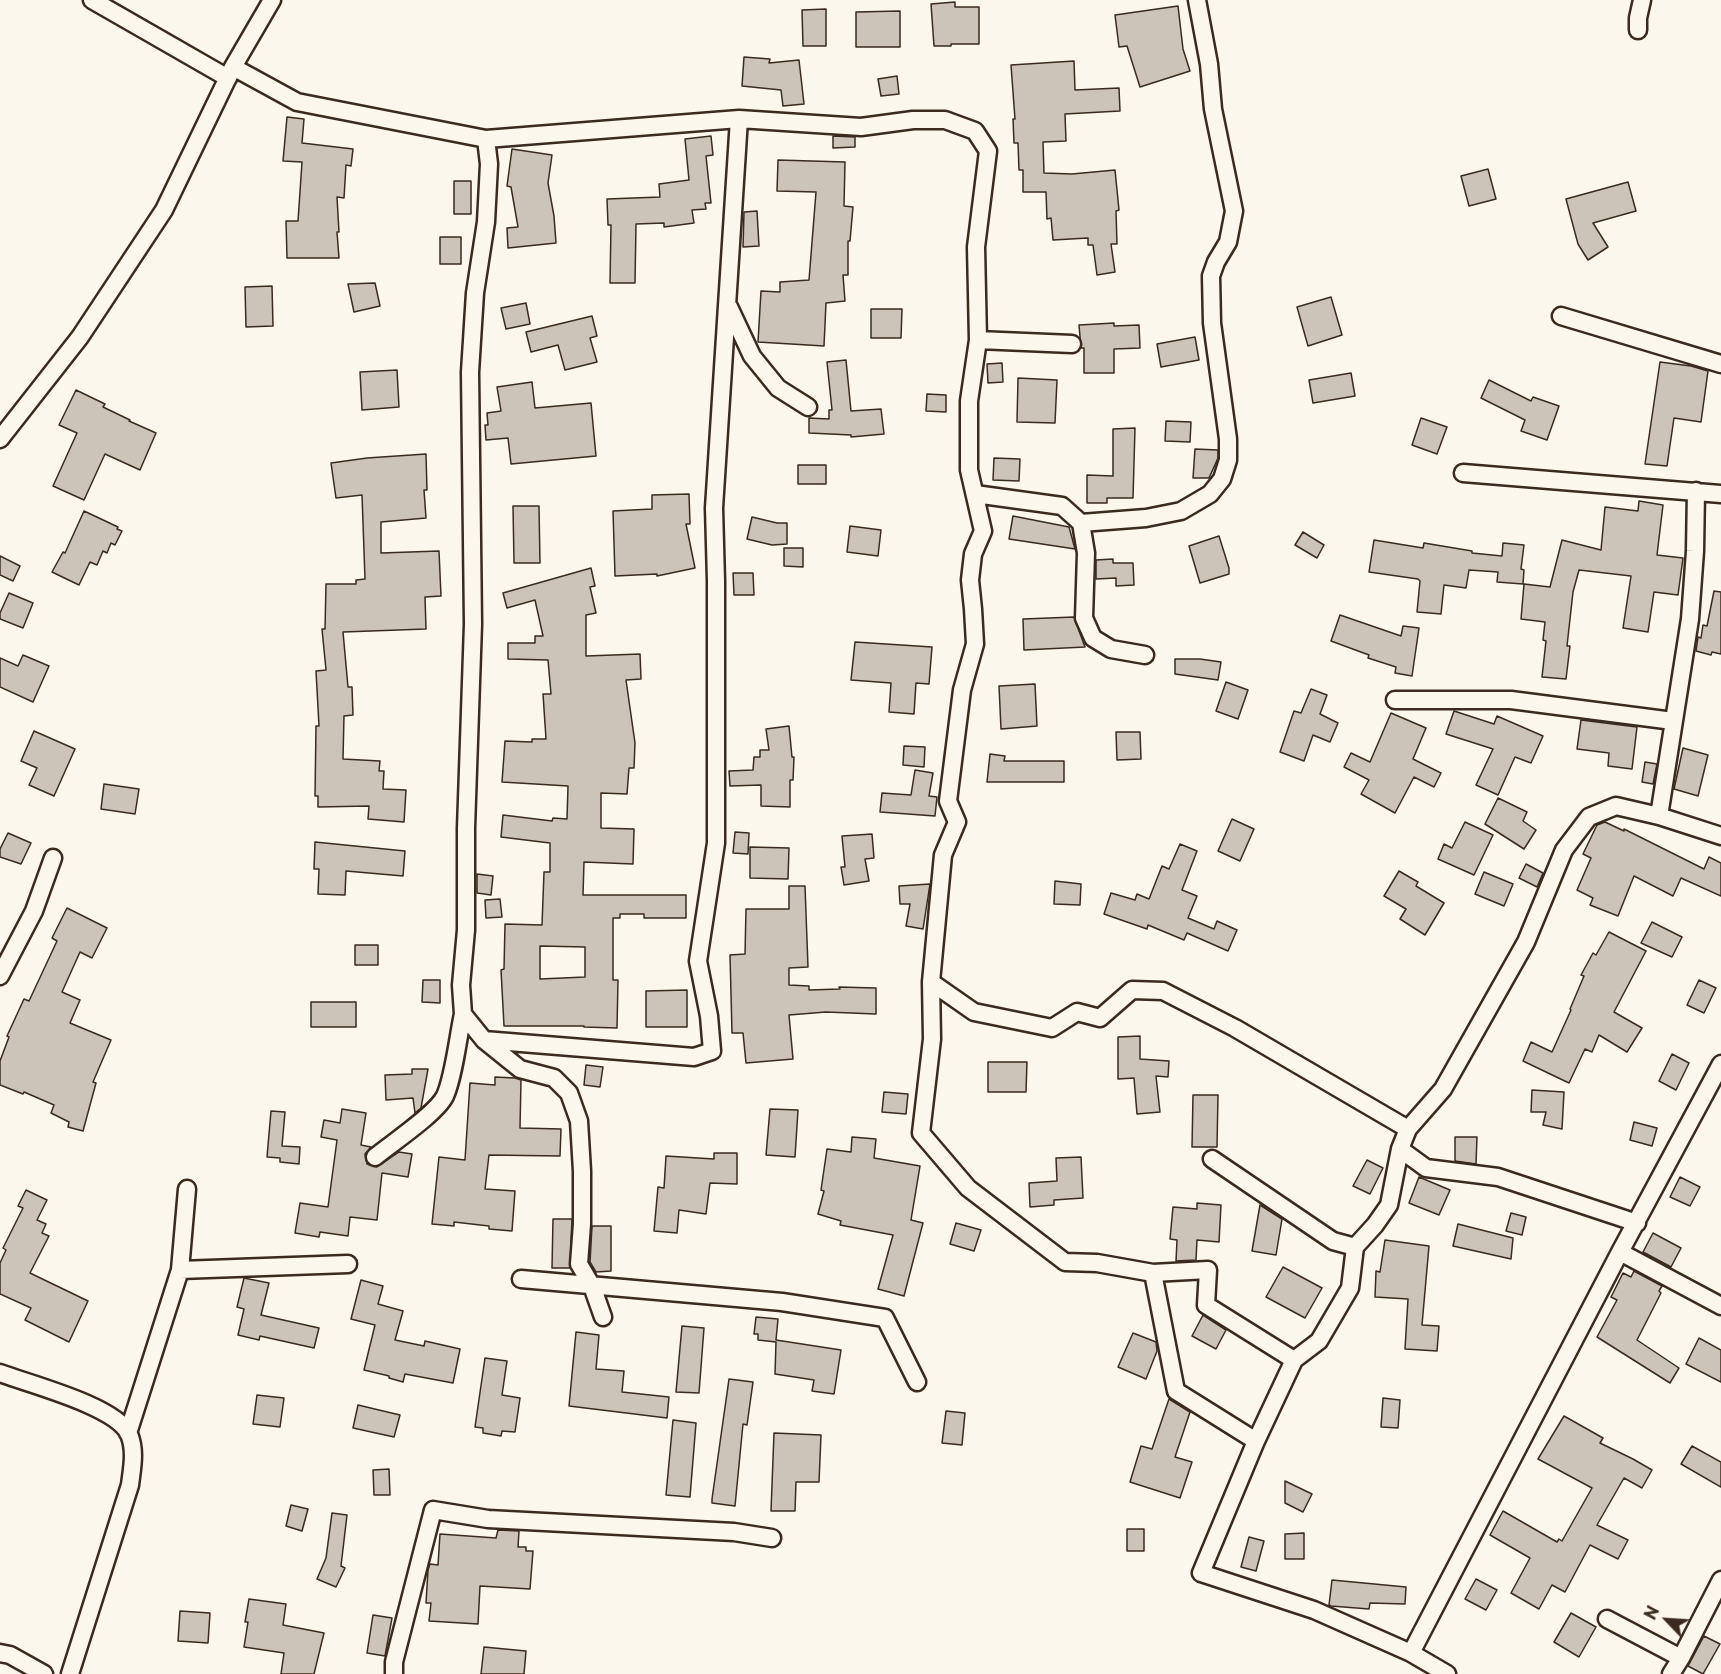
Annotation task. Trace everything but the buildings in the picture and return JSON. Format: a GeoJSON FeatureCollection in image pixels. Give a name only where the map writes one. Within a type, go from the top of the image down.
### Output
{"type":"FeatureCollection","features":[{"type":"Feature","properties":{"kind":"street"},"geometry":{"type":"LineString","coordinates":[[92,0],[230,72],[297,102],[486,139],[739,118],[861,127],[913,120],[945,120],[975,131],[988,152],[976,247],[978,340],[969,401],[969,470],[983,531],[973,554],[970,579],[975,645],[962,690],[948,801],[957,822],[943,855],[931,982],[932,1039],[921,1132],[968,1188],[1065,1262],[1097,1263],[1153,1273],[1208,1270],[1206,1305],[1294,1359]]}},
{"type":"Feature","properties":{"kind":"street"},"geometry":{"type":"LineString","coordinates":[[0,439],[80,337],[164,210],[230,72],[272,0]]}},
{"type":"Feature","properties":{"kind":"street"},"geometry":{"type":"LineString","coordinates":[[1081,523],[1146,518],[1181,511],[1210,494],[1222,479],[1228,460],[1228,439],[1212,323],[1211,276],[1228,242],[1234,211],[1213,109],[1209,64],[1197,0]]}},
{"type":"Feature","properties":{"kind":"street"},"geometry":{"type":"LineString","coordinates":[[1638,30],[1642,0]]}},
{"type":"Feature","properties":{"kind":"street"},"geometry":{"type":"LineString","coordinates":[[484,1040],[694,1057],[712,1051],[709,1016],[698,961],[716,843],[714,508],[739,118]]}},
{"type":"Feature","properties":{"kind":"street"},"geometry":{"type":"LineString","coordinates":[[375,1156],[435,1108],[444,1098],[449,1085],[463,1014],[461,985],[466,930],[466,828],[473,624],[470,372],[475,292],[486,222],[489,164],[486,139]]}},
{"type":"Feature","properties":{"kind":"street"},"geometry":{"type":"LineString","coordinates":[[726,301],[752,356],[778,388],[808,407]]}},
{"type":"Feature","properties":{"kind":"street"},"geometry":{"type":"LineString","coordinates":[[1561,316],[1721,364]]}},
{"type":"Feature","properties":{"kind":"street"},"geometry":{"type":"LineString","coordinates":[[978,340],[1072,344]]}},
{"type":"Feature","properties":{"kind":"street"},"geometry":{"type":"LineString","coordinates":[[1463,473],[1721,494]]}},
{"type":"Feature","properties":{"kind":"street"},"geometry":{"type":"LineString","coordinates":[[1659,816],[1690,619],[1695,551],[1696,491]]}},
{"type":"Feature","properties":{"kind":"street"},"geometry":{"type":"LineString","coordinates":[[975,494],[1062,506],[1081,523],[1086,553],[1084,618],[1093,638],[1111,649],[1145,655]]}},
{"type":"Feature","properties":{"kind":"street"},"geometry":{"type":"LineString","coordinates":[[1395,700],[1511,700],[1674,721]]}},
{"type":"Feature","properties":{"kind":"street"},"geometry":{"type":"LineString","coordinates":[[1447,1674],[1411,1653],[1314,1610],[1201,1573],[1256,1441],[1294,1359],[1319,1341],[1350,1288],[1355,1247],[1389,1205],[1400,1149],[1408,1129],[1443,1089],[1526,942],[1564,850],[1589,817],[1616,806],[1659,816],[1721,836]]}},
{"type":"Feature","properties":{"kind":"street"},"geometry":{"type":"LineString","coordinates":[[0,976],[34,911],[53,858]]}},
{"type":"Feature","properties":{"kind":"street"},"geometry":{"type":"LineString","coordinates":[[931,982],[974,1012],[1052,1028],[1077,1012],[1100,1018],[1132,990],[1163,991],[1235,1028],[1408,1129]]}},
{"type":"Feature","properties":{"kind":"street"},"geometry":{"type":"LineString","coordinates":[[463,1014],[484,1040],[520,1070],[554,1078],[569,1093],[579,1122],[582,1171],[579,1264],[592,1286],[603,1317]]}},
{"type":"Feature","properties":{"kind":"street"},"geometry":{"type":"LineString","coordinates":[[1411,1653],[1620,1252],[1721,1064]]}},
{"type":"Feature","properties":{"kind":"street"},"geometry":{"type":"LineString","coordinates":[[1400,1149],[1426,1168],[1498,1177],[1637,1222]]}},
{"type":"Feature","properties":{"kind":"street"},"geometry":{"type":"LineString","coordinates":[[1212,1160],[1333,1241],[1355,1247]]}},
{"type":"Feature","properties":{"kind":"street"},"geometry":{"type":"LineString","coordinates":[[128,1433],[180,1270],[187,1189]]}},
{"type":"Feature","properties":{"kind":"street"},"geometry":{"type":"LineString","coordinates":[[1620,1252],[1721,1306]]}},
{"type":"Feature","properties":{"kind":"street"},"geometry":{"type":"LineString","coordinates":[[180,1270],[348,1264]]}},
{"type":"Feature","properties":{"kind":"street"},"geometry":{"type":"LineString","coordinates":[[1153,1273],[1176,1391],[1256,1441]]}},
{"type":"Feature","properties":{"kind":"street"},"geometry":{"type":"LineString","coordinates":[[521,1279],[783,1302],[885,1318],[917,1383]]}},
{"type":"Feature","properties":{"kind":"street"},"geometry":{"type":"LineString","coordinates":[[0,1373],[92,1406],[117,1421],[128,1433],[134,1455],[130,1485],[70,1674]]}},
{"type":"Feature","properties":{"kind":"street"},"geometry":{"type":"LineString","coordinates":[[394,1674],[394,1662],[433,1510],[488,1519],[734,1532],[772,1538]]}},
{"type":"Feature","properties":{"kind":"street"},"geometry":{"type":"LineString","coordinates":[[1671,1674],[1721,1580]]}},
{"type":"Feature","properties":{"kind":"street"},"geometry":{"type":"LineString","coordinates":[[1607,1619],[1681,1658]]}},
{"type":"Feature","properties":{"kind":"street"},"geometry":{"type":"LineString","coordinates":[[0,1653],[10,1655],[44,1674]]}}]}
